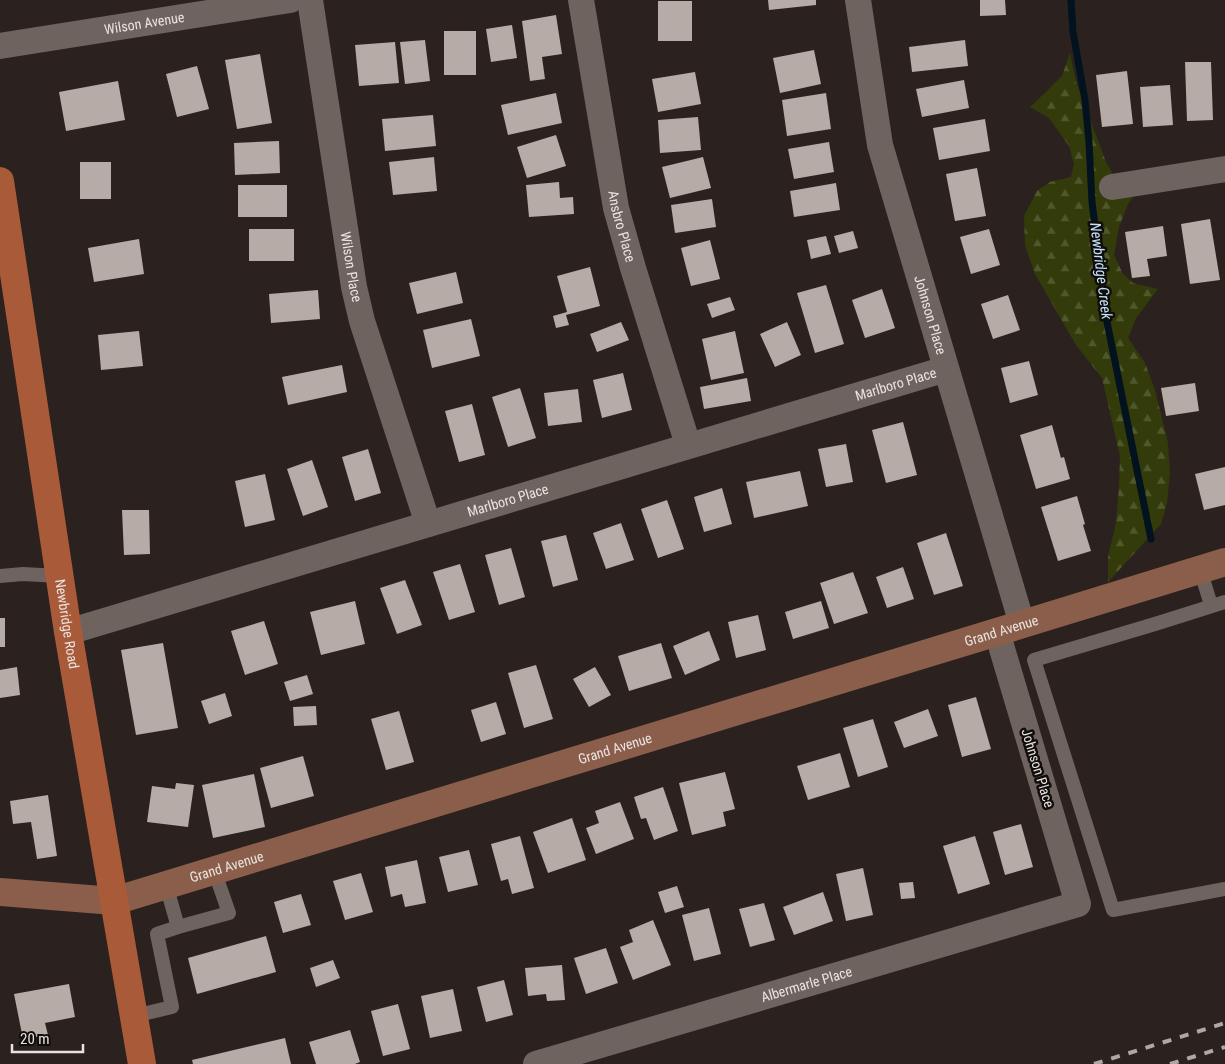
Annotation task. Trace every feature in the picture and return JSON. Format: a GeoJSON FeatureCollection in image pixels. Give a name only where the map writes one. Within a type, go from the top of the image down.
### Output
{"type":"FeatureCollection","features":[{"type":"Feature","properties":{"kind":"main road","name":"Newbridge Road"},"geometry":{"type":"LineString","coordinates":[[0,181],[68,632],[142,1064]]}},
{"type":"Feature","properties":{"kind":"street","name":"Wilson Avenue"},"geometry":{"type":"LineString","coordinates":[[0,46],[290,0]]}},
{"type":"Feature","properties":{"kind":"street","name":"Wilson Place"},"geometry":{"type":"LineString","coordinates":[[310,0],[354,287],[362,322],[428,524]]}},
{"type":"Feature","properties":{"kind":"street","name":"Ansbro Place"},"geometry":{"type":"LineString","coordinates":[[581,0],[616,208],[688,445]]}},
{"type":"Feature","properties":{"kind":"street","name":"Johnson Place"},"geometry":{"type":"LineString","coordinates":[[858,0],[880,145],[946,368],[1078,904]]}},
{"type":"Feature","properties":{"kind":"street"},"geometry":{"type":"LineString","coordinates":[[1112,187],[1225,169]]}},
{"type":"Feature","properties":{"kind":"street","name":"Marlboro Place"},"geometry":{"type":"LineString","coordinates":[[68,632],[946,368]]}},
{"type":"Feature","properties":{"kind":"street","name":"Grand Avenue"},"geometry":{"type":"LineString","coordinates":[[0,892],[114,901],[1212,566]]}},
{"type":"Feature","properties":{"kind":"street","name":"Albermarle Place"},"geometry":{"type":"LineString","coordinates":[[536,1064],[1078,904]]}},
{"type":"Feature","properties":{"kind":"lane"},"geometry":{"type":"LineString","coordinates":[[1212,566],[1218,604],[1034,660],[1113,910],[1225,889]]}},
{"type":"Feature","properties":{"kind":"lane"},"geometry":{"type":"LineString","coordinates":[[0,576],[23,574],[59,576]]}},
{"type":"Feature","properties":{"kind":"lane"},"geometry":{"type":"LineString","coordinates":[[134,1016],[172,1008],[157,934],[229,913],[214,870]]}},
{"type":"Feature","properties":{"kind":"lane"},"geometry":{"type":"LineString","coordinates":[[166,885],[178,927]]}},
{"type":"Feature","properties":{"kind":"green space"},"geometry":{"type":"Polygon","coordinates":[[[1070,53],[1076,82],[1106,162],[1114,176],[1138,190],[1128,204],[1119,227],[1114,255],[1123,274],[1133,283],[1158,289],[1136,318],[1128,338],[1145,363],[1155,390],[1168,443],[1170,473],[1167,503],[1161,524],[1108,582],[1108,557],[1116,523],[1120,456],[1102,378],[1076,345],[1035,274],[1025,245],[1024,216],[1037,191],[1050,182],[1071,177],[1074,164],[1069,146],[1049,118],[1030,107],[1062,76],[1070,53]]]}},
{"type":"Feature","properties":{"kind":"building"},"geometry":{"type":"Polygon","coordinates":[[[768,0],[816,0],[816,5],[769,10],[768,0]]]}},
{"type":"Feature","properties":{"kind":"building"},"geometry":{"type":"Polygon","coordinates":[[[980,0],[1005,0],[1006,15],[980,16],[980,0]]]}},
{"type":"Feature","properties":{"kind":"building"},"geometry":{"type":"Polygon","coordinates":[[[658,1],[692,1],[692,41],[658,41],[658,1]]]}},
{"type":"Feature","properties":{"kind":"building"},"geometry":{"type":"Polygon","coordinates":[[[556,15],[562,54],[542,57],[545,79],[530,81],[522,21],[556,15]]]}},
{"type":"Feature","properties":{"kind":"building"},"geometry":{"type":"Polygon","coordinates":[[[512,25],[517,58],[491,62],[486,29],[512,25]]]}},
{"type":"Feature","properties":{"kind":"building"},"geometry":{"type":"Polygon","coordinates":[[[444,31],[476,31],[476,75],[444,75],[444,31]]]}},
{"type":"Feature","properties":{"kind":"building"},"geometry":{"type":"Polygon","coordinates":[[[425,40],[430,81],[405,84],[400,42],[425,40]]]}},
{"type":"Feature","properties":{"kind":"building"},"geometry":{"type":"Polygon","coordinates":[[[965,40],[968,66],[912,72],[909,47],[965,40]]]}},
{"type":"Feature","properties":{"kind":"building"},"geometry":{"type":"Polygon","coordinates":[[[395,42],[399,83],[359,86],[355,45],[395,42]]]}},
{"type":"Feature","properties":{"kind":"building"},"geometry":{"type":"Polygon","coordinates":[[[814,50],[821,84],[780,93],[773,58],[814,50]]]}},
{"type":"Feature","properties":{"kind":"building"},"geometry":{"type":"Polygon","coordinates":[[[260,54],[272,123],[237,129],[225,60],[260,54]]]}},
{"type":"Feature","properties":{"kind":"building"},"geometry":{"type":"Polygon","coordinates":[[[1185,62],[1211,62],[1213,120],[1187,121],[1185,62]]]}},
{"type":"Feature","properties":{"kind":"building"},"geometry":{"type":"Polygon","coordinates":[[[197,66],[209,109],[177,117],[166,74],[197,66]]]}},
{"type":"Feature","properties":{"kind":"building"},"geometry":{"type":"Polygon","coordinates":[[[1127,71],[1133,124],[1102,127],[1096,75],[1127,71]]]}},
{"type":"Feature","properties":{"kind":"building"},"geometry":{"type":"Polygon","coordinates":[[[695,72],[701,104],[658,112],[652,79],[695,72]]]}},
{"type":"Feature","properties":{"kind":"building"},"geometry":{"type":"Polygon","coordinates":[[[964,80],[969,108],[922,117],[916,89],[964,80]]]}},
{"type":"Feature","properties":{"kind":"building"},"geometry":{"type":"Polygon","coordinates":[[[118,81],[125,120],[66,131],[59,92],[118,81]]]}},
{"type":"Feature","properties":{"kind":"building"},"geometry":{"type":"Polygon","coordinates":[[[1170,85],[1173,125],[1143,127],[1140,87],[1170,85]]]}},
{"type":"Feature","properties":{"kind":"building"},"geometry":{"type":"Polygon","coordinates":[[[556,93],[562,123],[508,135],[501,105],[556,93]]]}},
{"type":"Feature","properties":{"kind":"building"},"geometry":{"type":"Polygon","coordinates":[[[826,93],[831,129],[787,136],[782,100],[826,93]]]}},
{"type":"Feature","properties":{"kind":"building"},"geometry":{"type":"Polygon","coordinates":[[[433,115],[436,146],[385,151],[382,119],[433,115]]]}},
{"type":"Feature","properties":{"kind":"building"},"geometry":{"type":"Polygon","coordinates":[[[698,117],[701,150],[660,153],[658,120],[698,117]]]}},
{"type":"Feature","properties":{"kind":"building"},"geometry":{"type":"Polygon","coordinates":[[[985,119],[990,151],[939,160],[933,128],[985,119]]]}},
{"type":"Feature","properties":{"kind":"building"},"geometry":{"type":"Polygon","coordinates":[[[556,135],[566,166],[527,178],[517,147],[556,135]]]}},
{"type":"Feature","properties":{"kind":"building"},"geometry":{"type":"Polygon","coordinates":[[[279,141],[280,173],[235,175],[234,143],[279,141]]]}},
{"type":"Feature","properties":{"kind":"building"},"geometry":{"type":"Polygon","coordinates":[[[829,142],[834,172],[794,179],[788,149],[829,142]]]}},
{"type":"Feature","properties":{"kind":"building"},"geometry":{"type":"Polygon","coordinates":[[[434,157],[437,191],[393,195],[389,162],[434,157]]]}},
{"type":"Feature","properties":{"kind":"building"},"geometry":{"type":"Polygon","coordinates":[[[703,157],[711,188],[670,198],[662,167],[703,157]]]}},
{"type":"Feature","properties":{"kind":"building"},"geometry":{"type":"Polygon","coordinates":[[[80,162],[111,162],[111,199],[80,199],[80,162]]]}},
{"type":"Feature","properties":{"kind":"building"},"geometry":{"type":"Polygon","coordinates":[[[977,168],[986,216],[955,221],[946,174],[977,168]]]}},
{"type":"Feature","properties":{"kind":"building"},"geometry":{"type":"Polygon","coordinates":[[[559,182],[560,198],[573,197],[574,214],[529,217],[526,185],[559,182]]]}},
{"type":"Feature","properties":{"kind":"building"},"geometry":{"type":"Polygon","coordinates":[[[836,183],[840,210],[794,217],[790,191],[836,183]]]}},
{"type":"Feature","properties":{"kind":"building"},"geometry":{"type":"Polygon","coordinates":[[[238,185],[287,185],[287,217],[238,217],[238,185]]]}},
{"type":"Feature","properties":{"kind":"building"},"geometry":{"type":"Polygon","coordinates":[[[712,199],[716,227],[675,233],[671,205],[712,199]]]}},
{"type":"Feature","properties":{"kind":"building"},"geometry":{"type":"Polygon","coordinates":[[[1210,219],[1220,280],[1190,284],[1181,224],[1210,219]]]}},
{"type":"Feature","properties":{"kind":"building"},"geometry":{"type":"Polygon","coordinates":[[[1163,226],[1167,256],[1147,259],[1150,276],[1132,278],[1125,232],[1163,226]]]}},
{"type":"Feature","properties":{"kind":"building"},"geometry":{"type":"Polygon","coordinates":[[[249,229],[294,229],[294,261],[249,261],[249,229]]]}},
{"type":"Feature","properties":{"kind":"building"},"geometry":{"type":"Polygon","coordinates":[[[989,229],[1000,265],[971,274],[960,237],[989,229]]]}},
{"type":"Feature","properties":{"kind":"building"},"geometry":{"type":"Polygon","coordinates":[[[853,231],[858,248],[839,253],[834,236],[853,231]]]}},
{"type":"Feature","properties":{"kind":"building"},"geometry":{"type":"Polygon","coordinates":[[[826,236],[831,254],[811,259],[807,240],[826,236]]]}},
{"type":"Feature","properties":{"kind":"building"},"geometry":{"type":"Polygon","coordinates":[[[139,239],[144,274],[94,282],[88,248],[139,239]]]}},
{"type":"Feature","properties":{"kind":"building"},"geometry":{"type":"Polygon","coordinates":[[[710,240],[720,279],[691,286],[681,248],[710,240]]]}},
{"type":"Feature","properties":{"kind":"building"},"geometry":{"type":"Polygon","coordinates":[[[590,267],[600,306],[566,315],[569,325],[556,328],[553,316],[567,312],[557,276],[590,267]]]}},
{"type":"Feature","properties":{"kind":"building"},"geometry":{"type":"Polygon","coordinates":[[[456,272],[463,303],[417,314],[409,283],[456,272]]]}},
{"type":"Feature","properties":{"kind":"building"},"geometry":{"type":"Polygon","coordinates":[[[826,285],[844,344],[815,353],[797,293],[826,285]]]}},
{"type":"Feature","properties":{"kind":"building"},"geometry":{"type":"Polygon","coordinates":[[[882,289],[895,328],[865,338],[852,300],[882,289]]]}},
{"type":"Feature","properties":{"kind":"building"},"geometry":{"type":"Polygon","coordinates":[[[318,290],[320,319],[271,323],[269,294],[318,290]]]}},
{"type":"Feature","properties":{"kind":"building"},"geometry":{"type":"Polygon","coordinates":[[[1008,295],[1020,330],[993,339],[981,304],[1008,295]]]}},
{"type":"Feature","properties":{"kind":"building"},"geometry":{"type":"Polygon","coordinates":[[[730,297],[735,310],[712,318],[707,304],[730,297]]]}},
{"type":"Feature","properties":{"kind":"building"},"geometry":{"type":"Polygon","coordinates":[[[471,319],[480,356],[432,368],[423,330],[471,319]]]}},
{"type":"Feature","properties":{"kind":"building"},"geometry":{"type":"Polygon","coordinates":[[[621,322],[629,340],[597,352],[590,334],[621,322]]]}},
{"type":"Feature","properties":{"kind":"building"},"geometry":{"type":"Polygon","coordinates":[[[787,322],[801,355],[775,367],[760,334],[787,322]]]}},
{"type":"Feature","properties":{"kind":"building"},"geometry":{"type":"Polygon","coordinates":[[[139,331],[143,366],[101,370],[98,335],[139,331]]]}},
{"type":"Feature","properties":{"kind":"building"},"geometry":{"type":"Polygon","coordinates":[[[735,331],[744,373],[711,380],[702,339],[735,331]]]}},
{"type":"Feature","properties":{"kind":"building"},"geometry":{"type":"Polygon","coordinates":[[[1029,361],[1038,395],[1010,403],[1001,368],[1029,361]]]}},
{"type":"Feature","properties":{"kind":"building"},"geometry":{"type":"Polygon","coordinates":[[[342,365],[347,392],[288,405],[282,377],[342,365]]]}},
{"type":"Feature","properties":{"kind":"building"},"geometry":{"type":"Polygon","coordinates":[[[623,373],[632,410],[602,418],[593,380],[623,373]]]}},
{"type":"Feature","properties":{"kind":"building"},"geometry":{"type":"Polygon","coordinates":[[[747,378],[751,401],[704,409],[700,387],[747,378]]]}},
{"type":"Feature","properties":{"kind":"building"},"geometry":{"type":"Polygon","coordinates":[[[1195,383],[1199,411],[1166,416],[1161,388],[1195,383]]]}},
{"type":"Feature","properties":{"kind":"building"},"geometry":{"type":"Polygon","coordinates":[[[520,388],[536,438],[508,447],[492,397],[520,388]]]}},
{"type":"Feature","properties":{"kind":"building"},"geometry":{"type":"Polygon","coordinates":[[[578,389],[582,422],[548,426],[544,393],[578,389]]]}},
{"type":"Feature","properties":{"kind":"building"},"geometry":{"type":"Polygon","coordinates":[[[472,404],[485,455],[459,462],[445,411],[472,404]]]}},
{"type":"Feature","properties":{"kind":"building"},"geometry":{"type":"Polygon","coordinates":[[[903,422],[917,475],[886,483],[872,430],[903,422]]]}},
{"type":"Feature","properties":{"kind":"building"},"geometry":{"type":"Polygon","coordinates":[[[1052,425],[1061,458],[1064,457],[1070,479],[1036,489],[1020,435],[1052,425]]]}},
{"type":"Feature","properties":{"kind":"building"},"geometry":{"type":"Polygon","coordinates":[[[846,444],[853,482],[826,487],[818,449],[846,444]]]}},
{"type":"Feature","properties":{"kind":"building"},"geometry":{"type":"Polygon","coordinates":[[[368,449],[381,493],[355,501],[342,457],[368,449]]]}},
{"type":"Feature","properties":{"kind":"building"},"geometry":{"type":"Polygon","coordinates":[[[312,460],[328,507],[303,516],[287,469],[312,460]]]}},
{"type":"Feature","properties":{"kind":"building"},"geometry":{"type":"Polygon","coordinates":[[[1225,467],[1225,505],[1204,510],[1195,474],[1225,467]]]}},
{"type":"Feature","properties":{"kind":"building"},"geometry":{"type":"Polygon","coordinates":[[[800,471],[808,506],[754,518],[746,482],[800,471]]]}},
{"type":"Feature","properties":{"kind":"building"},"geometry":{"type":"Polygon","coordinates":[[[265,474],[275,520],[245,527],[235,481],[265,474]]]}},
{"type":"Feature","properties":{"kind":"building"},"geometry":{"type":"Polygon","coordinates":[[[722,488],[732,524],[704,532],[694,497],[722,488]]]}},
{"type":"Feature","properties":{"kind":"building"},"geometry":{"type":"Polygon","coordinates":[[[1077,496],[1091,551],[1058,561],[1041,507],[1077,496]]]}},
{"type":"Feature","properties":{"kind":"building"},"geometry":{"type":"Polygon","coordinates":[[[667,500],[684,549],[658,558],[641,509],[667,500]]]}},
{"type":"Feature","properties":{"kind":"building"},"geometry":{"type":"Polygon","coordinates":[[[122,510],[149,510],[150,554],[124,555],[122,510]]]}},
{"type":"Feature","properties":{"kind":"building"},"geometry":{"type":"Polygon","coordinates":[[[621,523],[634,560],[606,569],[593,533],[621,523]]]}},
{"type":"Feature","properties":{"kind":"building"},"geometry":{"type":"Polygon","coordinates":[[[946,533],[963,586],[934,595],[917,543],[946,533]]]}},
{"type":"Feature","properties":{"kind":"building"},"geometry":{"type":"Polygon","coordinates":[[[566,535],[578,580],[553,587],[541,541],[566,535]]]}},
{"type":"Feature","properties":{"kind":"building"},"geometry":{"type":"Polygon","coordinates":[[[511,548],[525,597],[499,605],[485,555],[511,548]]]}},
{"type":"Feature","properties":{"kind":"building"},"geometry":{"type":"Polygon","coordinates":[[[460,564],[475,612],[449,620],[433,572],[460,564]]]}},
{"type":"Feature","properties":{"kind":"building"},"geometry":{"type":"Polygon","coordinates":[[[903,567],[914,599],[887,608],[876,577],[903,567]]]}},
{"type":"Feature","properties":{"kind":"building"},"geometry":{"type":"Polygon","coordinates":[[[853,572],[868,613],[834,624],[820,583],[853,572]]]}},
{"type":"Feature","properties":{"kind":"building"},"geometry":{"type":"Polygon","coordinates":[[[405,580],[422,625],[397,634],[380,588],[405,580]]]}},
{"type":"Feature","properties":{"kind":"building"},"geometry":{"type":"Polygon","coordinates":[[[355,601],[365,644],[321,655],[310,612],[355,601]]]}},
{"type":"Feature","properties":{"kind":"building"},"geometry":{"type":"Polygon","coordinates":[[[821,601],[829,628],[793,639],[785,612],[821,601]]]}},
{"type":"Feature","properties":{"kind":"building"},"geometry":{"type":"Polygon","coordinates":[[[758,615],[766,650],[736,658],[728,622],[758,615]]]}},
{"type":"Feature","properties":{"kind":"building"},"geometry":{"type":"Polygon","coordinates":[[[0,618],[5,618],[5,647],[0,647],[0,618]]]}},
{"type":"Feature","properties":{"kind":"building"},"geometry":{"type":"Polygon","coordinates":[[[264,621],[278,664],[245,675],[231,631],[264,621]]]}},
{"type":"Feature","properties":{"kind":"building"},"geometry":{"type":"Polygon","coordinates":[[[709,631],[720,660],[685,675],[673,646],[709,631]]]}},
{"type":"Feature","properties":{"kind":"building"},"geometry":{"type":"Polygon","coordinates":[[[163,643],[178,728],[136,735],[121,650],[163,643]]]}},
{"type":"Feature","properties":{"kind":"building"},"geometry":{"type":"Polygon","coordinates":[[[661,643],[672,678],[629,691],[618,656],[661,643]]]}},
{"type":"Feature","properties":{"kind":"building"},"geometry":{"type":"Polygon","coordinates":[[[536,665],[553,719],[524,728],[508,673],[536,665]]]}},
{"type":"Feature","properties":{"kind":"building"},"geometry":{"type":"Polygon","coordinates":[[[17,667],[20,695],[0,698],[0,670],[17,667]]]}},
{"type":"Feature","properties":{"kind":"building"},"geometry":{"type":"Polygon","coordinates":[[[595,667],[611,695],[589,707],[573,679],[595,667]]]}},
{"type":"Feature","properties":{"kind":"building"},"geometry":{"type":"Polygon","coordinates":[[[307,675],[313,694],[290,701],[284,682],[307,675]]]}},
{"type":"Feature","properties":{"kind":"building"},"geometry":{"type":"Polygon","coordinates":[[[225,693],[232,716],[209,724],[201,701],[225,693]]]}},
{"type":"Feature","properties":{"kind":"building"},"geometry":{"type":"Polygon","coordinates":[[[976,697],[991,749],[962,757],[948,705],[976,697]]]}},
{"type":"Feature","properties":{"kind":"building"},"geometry":{"type":"Polygon","coordinates":[[[496,702],[506,734],[481,742],[471,710],[496,702]]]}},
{"type":"Feature","properties":{"kind":"building"},"geometry":{"type":"Polygon","coordinates":[[[316,706],[317,725],[294,726],[293,707],[316,706]]]}},
{"type":"Feature","properties":{"kind":"building"},"geometry":{"type":"Polygon","coordinates":[[[928,709],[938,736],[904,748],[894,722],[928,709]]]}},
{"type":"Feature","properties":{"kind":"building"},"geometry":{"type":"Polygon","coordinates":[[[399,711],[414,762],[386,770],[371,719],[399,711]]]}},
{"type":"Feature","properties":{"kind":"building"},"geometry":{"type":"Polygon","coordinates":[[[873,719],[888,767],[858,777],[843,728],[873,719]]]}},
{"type":"Feature","properties":{"kind":"building"},"geometry":{"type":"Polygon","coordinates":[[[840,753],[850,787],[808,800],[797,766],[840,753]]]}},
{"type":"Feature","properties":{"kind":"building"},"geometry":{"type":"Polygon","coordinates":[[[303,756],[314,796],[271,808],[260,768],[303,756]]]}},
{"type":"Feature","properties":{"kind":"building"},"geometry":{"type":"Polygon","coordinates":[[[725,772],[735,809],[723,812],[726,826],[692,835],[679,783],[725,772]]]}},
{"type":"Feature","properties":{"kind":"building"},"geometry":{"type":"Polygon","coordinates":[[[254,774],[265,827],[213,838],[202,785],[254,774]]]}},
{"type":"Feature","properties":{"kind":"building"},"geometry":{"type":"Polygon","coordinates":[[[176,783],[194,785],[188,827],[147,822],[152,786],[175,789],[176,783]]]}},
{"type":"Feature","properties":{"kind":"building"},"geometry":{"type":"Polygon","coordinates":[[[663,787],[678,831],[654,840],[646,818],[641,819],[634,797],[663,787]]]}},
{"type":"Feature","properties":{"kind":"building"},"geometry":{"type":"Polygon","coordinates":[[[48,795],[57,856],[37,859],[31,822],[13,824],[10,801],[48,795]]]}},
{"type":"Feature","properties":{"kind":"building"},"geometry":{"type":"Polygon","coordinates":[[[620,802],[634,839],[596,854],[586,828],[599,823],[595,811],[620,802]]]}},
{"type":"Feature","properties":{"kind":"building"},"geometry":{"type":"Polygon","coordinates":[[[572,818],[586,860],[548,873],[533,832],[572,818]]]}},
{"type":"Feature","properties":{"kind":"building"},"geometry":{"type":"Polygon","coordinates":[[[1021,824],[1033,867],[1005,875],[993,832],[1021,824]]]}},
{"type":"Feature","properties":{"kind":"building"},"geometry":{"type":"Polygon","coordinates":[[[520,836],[534,888],[512,894],[508,879],[501,881],[491,844],[520,836]]]}},
{"type":"Feature","properties":{"kind":"building"},"geometry":{"type":"Polygon","coordinates":[[[975,836],[990,884],[958,894],[943,846],[975,836]]]}},
{"type":"Feature","properties":{"kind":"building"},"geometry":{"type":"Polygon","coordinates":[[[469,850],[478,885],[448,892],[439,857],[469,850]]]}},
{"type":"Feature","properties":{"kind":"building"},"geometry":{"type":"Polygon","coordinates":[[[417,860],[426,903],[405,907],[402,894],[391,897],[385,867],[417,860]]]}},
{"type":"Feature","properties":{"kind":"building"},"geometry":{"type":"Polygon","coordinates":[[[863,868],[873,915],[846,921],[836,874],[863,868]]]}},
{"type":"Feature","properties":{"kind":"building"},"geometry":{"type":"Polygon","coordinates":[[[361,873],[373,912],[345,920],[333,881],[361,873]]]}},
{"type":"Feature","properties":{"kind":"building"},"geometry":{"type":"Polygon","coordinates":[[[913,882],[915,898],[901,899],[899,883],[913,882]]]}},
{"type":"Feature","properties":{"kind":"building"},"geometry":{"type":"Polygon","coordinates":[[[677,886],[684,907],[665,913],[658,892],[677,886]]]}},
{"type":"Feature","properties":{"kind":"building"},"geometry":{"type":"Polygon","coordinates":[[[823,892],[833,921],[794,935],[783,907],[823,892]]]}},
{"type":"Feature","properties":{"kind":"building"},"geometry":{"type":"Polygon","coordinates":[[[301,894],[311,925],[283,933],[274,902],[301,894]]]}},
{"type":"Feature","properties":{"kind":"building"},"geometry":{"type":"Polygon","coordinates":[[[764,903],[775,940],[750,947],[739,909],[764,903]]]}},
{"type":"Feature","properties":{"kind":"building"},"geometry":{"type":"Polygon","coordinates":[[[709,908],[721,954],[694,961],[682,915],[709,908]]]}},
{"type":"Feature","properties":{"kind":"building"},"geometry":{"type":"Polygon","coordinates":[[[653,920],[671,965],[633,980],[620,947],[633,942],[629,930],[653,920]]]}},
{"type":"Feature","properties":{"kind":"building"},"geometry":{"type":"Polygon","coordinates":[[[266,936],[276,972],[197,994],[188,958],[266,936]]]}},
{"type":"Feature","properties":{"kind":"building"},"geometry":{"type":"Polygon","coordinates":[[[606,948],[618,983],[586,994],[574,958],[606,948]]]}},
{"type":"Feature","properties":{"kind":"building"},"geometry":{"type":"Polygon","coordinates":[[[333,960],[340,978],[316,987],[310,968],[333,960]]]}},
{"type":"Feature","properties":{"kind":"building"},"geometry":{"type":"Polygon","coordinates":[[[562,965],[565,1000],[547,1001],[546,994],[528,996],[525,968],[562,965]]]}},
{"type":"Feature","properties":{"kind":"building"},"geometry":{"type":"Polygon","coordinates":[[[504,980],[513,1015],[486,1022],[477,987],[504,980]]]}},
{"type":"Feature","properties":{"kind":"building"},"geometry":{"type":"Polygon","coordinates":[[[69,984],[75,1017],[45,1023],[48,1035],[23,1039],[14,994],[69,984]]]}},
{"type":"Feature","properties":{"kind":"building"},"geometry":{"type":"Polygon","coordinates":[[[453,989],[462,1031],[430,1038],[421,996],[453,989]]]}},
{"type":"Feature","properties":{"kind":"building"},"geometry":{"type":"Polygon","coordinates":[[[398,1004],[410,1049],[383,1056],[371,1011],[398,1004]]]}},
{"type":"Feature","properties":{"kind":"building"},"geometry":{"type":"Polygon","coordinates":[[[350,1030],[360,1062],[355,1064],[316,1064],[309,1042],[350,1030]]]}},
{"type":"Feature","properties":{"kind":"building"},"geometry":{"type":"Polygon","coordinates":[[[285,1038],[291,1064],[193,1064],[192,1060],[285,1038]]]}},
{"type":"Feature","properties":{"kind":"waterway","name":"Newbridge Creek"},"geometry":{"type":"LineString","coordinates":[[1071,0],[1073,32],[1085,100],[1092,202],[1107,322],[1151,539]]}},
{"type":"Feature","properties":{"kind":"railway"},"geometry":{"type":"LineString","coordinates":[[1094,1064],[1225,1023]]}},
{"type":"Feature","properties":{"kind":"railway"},"geometry":{"type":"LineString","coordinates":[[1170,1064],[1225,1047]]}}]}
